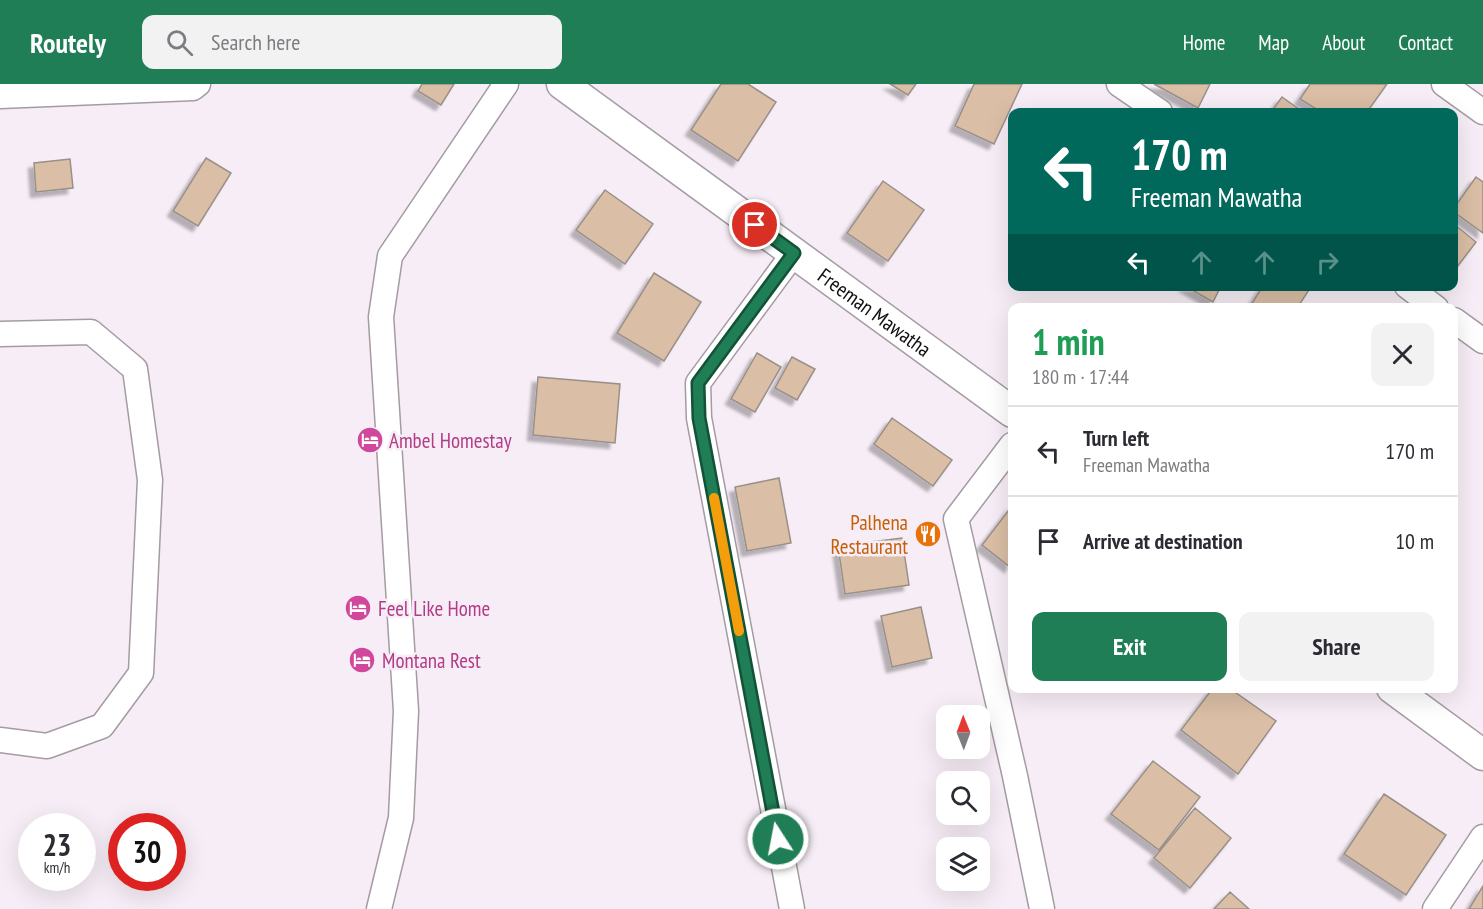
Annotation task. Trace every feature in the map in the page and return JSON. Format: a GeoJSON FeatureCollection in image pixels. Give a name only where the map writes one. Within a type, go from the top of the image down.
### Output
{"type":"FeatureCollection","features":[{"type":"Feature","properties":{"kind":"street"},"geometry":{"type":"LineString","coordinates":[[0,96],[193,88],[198,84]]}},
{"type":"Feature","properties":{"kind":"street"},"geometry":{"type":"LineString","coordinates":[[379,909],[401,818],[405,711],[381,317],[390,256],[506,84]]}},
{"type":"Feature","properties":{"kind":"street","name":"Freeman Mawatha"},"geometry":{"type":"LineString","coordinates":[[562,84],[1008,409]]}},
{"type":"Feature","properties":{"kind":"street"},"geometry":{"type":"LineString","coordinates":[[1119,84],[1154,108]]}},
{"type":"Feature","properties":{"kind":"street"},"geometry":{"type":"LineString","coordinates":[[1444,84],[1483,111]]}},
{"type":"Feature","properties":{"kind":"street"},"geometry":{"type":"LineString","coordinates":[[792,909],[699,418],[698,383],[794,253]]}},
{"type":"Feature","properties":{"kind":"street"},"geometry":{"type":"LineString","coordinates":[[1414,291],[1429,303]]}},
{"type":"Feature","properties":{"kind":"street"},"geometry":{"type":"LineString","coordinates":[[1458,323],[1483,341]]}},
{"type":"Feature","properties":{"kind":"street"},"geometry":{"type":"LineString","coordinates":[[0,334],[91,332],[135,369],[150,480],[141,673],[102,726],[47,746],[0,740]]}},
{"type":"Feature","properties":{"kind":"street"},"geometry":{"type":"LineString","coordinates":[[1008,450],[956,519],[1015,776],[1042,909]]}},
{"type":"Feature","properties":{"kind":"street"},"geometry":{"type":"LineString","coordinates":[[1399,693],[1483,755]]}},
{"type":"Feature","properties":{"kind":"street"},"geometry":{"type":"LineString","coordinates":[[1435,909],[1483,837]]}},
{"type":"Feature","properties":{"kind":"building"},"geometry":{"type":"Polygon","coordinates":[[[422,84],[454,84],[441,105],[418,91],[422,84]]]}},
{"type":"Feature","properties":{"kind":"building"},"geometry":{"type":"Polygon","coordinates":[[[721,84],[748,84],[776,102],[738,161],[691,130],[721,84]]]}},
{"type":"Feature","properties":{"kind":"building"},"geometry":{"type":"Polygon","coordinates":[[[890,84],[916,84],[908,95],[890,84]]]}},
{"type":"Feature","properties":{"kind":"building"},"geometry":{"type":"Polygon","coordinates":[[[974,84],[1022,84],[1011,108],[1008,108],[1008,114],[994,144],[955,126],[974,84]]]}},
{"type":"Feature","properties":{"kind":"building"},"geometry":{"type":"Polygon","coordinates":[[[1154,84],[1210,84],[1198,108],[1154,84]]]}},
{"type":"Feature","properties":{"kind":"building"},"geometry":{"type":"Polygon","coordinates":[[[1310,84],[1387,84],[1370,108],[1315,108],[1300,99],[1310,84]]]}},
{"type":"Feature","properties":{"kind":"building"},"geometry":{"type":"Polygon","coordinates":[[[1282,97],[1297,108],[1274,108],[1282,97]]]}},
{"type":"Feature","properties":{"kind":"building"},"geometry":{"type":"Polygon","coordinates":[[[206,158],[231,173],[198,226],[173,211],[206,158]]]}},
{"type":"Feature","properties":{"kind":"building"},"geometry":{"type":"Polygon","coordinates":[[[70,159],[73,188],[36,192],[34,163],[70,159]]]}},
{"type":"Feature","properties":{"kind":"building"},"geometry":{"type":"Polygon","coordinates":[[[1476,177],[1483,182],[1483,233],[1458,215],[1458,202],[1476,177]]]}},
{"type":"Feature","properties":{"kind":"building"},"geometry":{"type":"Polygon","coordinates":[[[883,181],[924,210],[888,261],[847,233],[883,181]]]}},
{"type":"Feature","properties":{"kind":"building"},"geometry":{"type":"Polygon","coordinates":[[[605,190],[653,224],[625,264],[576,230],[605,190]]]}},
{"type":"Feature","properties":{"kind":"building"},"geometry":{"type":"Polygon","coordinates":[[[1458,227],[1476,242],[1458,266],[1458,227]]]}},
{"type":"Feature","properties":{"kind":"building"},"geometry":{"type":"Polygon","coordinates":[[[654,273],[701,302],[664,361],[617,333],[654,273]]]}},
{"type":"Feature","properties":{"kind":"building"},"geometry":{"type":"Polygon","coordinates":[[[1194,291],[1218,291],[1213,302],[1194,291]]]}},
{"type":"Feature","properties":{"kind":"building"},"geometry":{"type":"Polygon","coordinates":[[[1260,291],[1308,291],[1300,303],[1252,303],[1260,291]]]}},
{"type":"Feature","properties":{"kind":"building"},"geometry":{"type":"Polygon","coordinates":[[[757,353],[781,367],[755,412],[731,399],[757,353]]]}},
{"type":"Feature","properties":{"kind":"building"},"geometry":{"type":"Polygon","coordinates":[[[792,357],[815,369],[797,400],[775,388],[792,357]]]}},
{"type":"Feature","properties":{"kind":"building"},"geometry":{"type":"Polygon","coordinates":[[[538,377],[620,384],[615,443],[533,435],[538,377]]]}},
{"type":"Feature","properties":{"kind":"building"},"geometry":{"type":"Polygon","coordinates":[[[892,418],[952,460],[933,486],[874,444],[892,418]]]}},
{"type":"Feature","properties":{"kind":"building"},"geometry":{"type":"Polygon","coordinates":[[[779,478],[791,543],[747,551],[735,487],[779,478]]]}},
{"type":"Feature","properties":{"kind":"building"},"geometry":{"type":"Polygon","coordinates":[[[1008,511],[1008,565],[982,545],[1008,511]]]}},
{"type":"Feature","properties":{"kind":"building"},"geometry":{"type":"Polygon","coordinates":[[[902,538],[909,585],[845,594],[838,546],[902,538]]]}},
{"type":"Feature","properties":{"kind":"building"},"geometry":{"type":"Polygon","coordinates":[[[921,607],[932,658],[892,667],[881,616],[921,607]]]}},
{"type":"Feature","properties":{"kind":"building"},"geometry":{"type":"Polygon","coordinates":[[[1209,693],[1236,693],[1276,721],[1238,774],[1181,730],[1209,693]]]}},
{"type":"Feature","properties":{"kind":"building"},"geometry":{"type":"Polygon","coordinates":[[[1153,761],[1200,797],[1159,850],[1111,814],[1153,761]]]}},
{"type":"Feature","properties":{"kind":"building"},"geometry":{"type":"Polygon","coordinates":[[[1384,794],[1446,835],[1406,895],[1344,854],[1384,794]]]}},
{"type":"Feature","properties":{"kind":"building"},"geometry":{"type":"Polygon","coordinates":[[[1195,808],[1231,838],[1190,888],[1154,858],[1195,808]]]}},
{"type":"Feature","properties":{"kind":"building"},"geometry":{"type":"Polygon","coordinates":[[[1483,886],[1483,909],[1469,909],[1483,886]]]}},
{"type":"Feature","properties":{"kind":"building"},"geometry":{"type":"Polygon","coordinates":[[[1230,892],[1249,909],[1214,909],[1230,892]]]}},
{"type":"Feature","properties":{"kind":"slow traffic"},"geometry":{"type":"LineString","coordinates":[[714,498],[739,631]]}},
{"type":"Feature","properties":{"kind":"place","name":"Ambel Homestay"},"geometry":{"type":"Point","coordinates":[370,440]}},
{"type":"Feature","properties":{"kind":"place","name":"Palhena Restaurant"},"geometry":{"type":"Point","coordinates":[928,534]}},
{"type":"Feature","properties":{"kind":"place","name":"Feel Like Home"},"geometry":{"type":"Point","coordinates":[358,608]}},
{"type":"Feature","properties":{"kind":"place","name":"Montana Rest"},"geometry":{"type":"Point","coordinates":[362,660]}},
{"type":"Feature","properties":{"kind":"route"},"geometry":{"type":"LineString","coordinates":[[755,225],[794,253],[698,383],[699,418],[778,839]]}}]}
